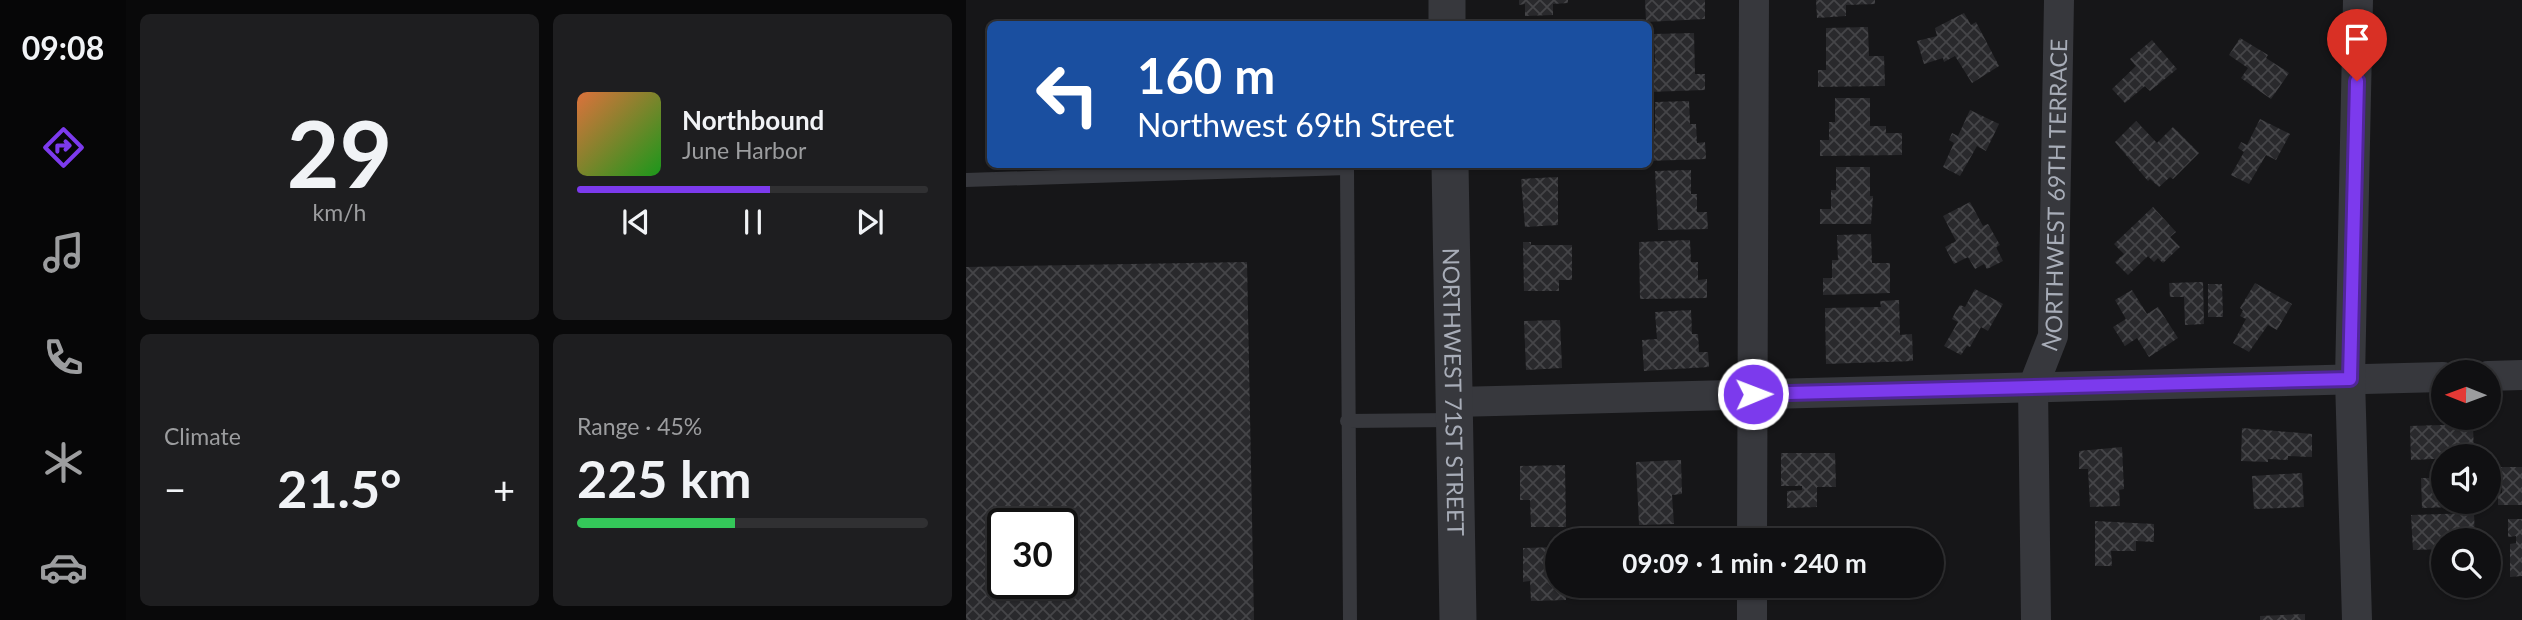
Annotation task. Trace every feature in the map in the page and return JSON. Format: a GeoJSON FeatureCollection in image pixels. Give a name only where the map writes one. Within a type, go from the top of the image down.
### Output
{"type":"FeatureCollection","features":[{"type":"Feature","properties":{"kind":"street"},"geometry":{"type":"LineString","coordinates":[[1447,0],[1447,21]]}},
{"type":"Feature","properties":{"kind":"street"},"geometry":{"type":"LineString","coordinates":[[1752,528],[1754,0]]}},
{"type":"Feature","properties":{"kind":"street","name":"NORTHWEST 69TH TERRACE"},"geometry":{"type":"LineString","coordinates":[[2033,387],[2053,336],[2059,0]]}},
{"type":"Feature","properties":{"kind":"street"},"geometry":{"type":"LineString","coordinates":[[2357,620],[2350,379],[2358,0]]}},
{"type":"Feature","properties":{"kind":"street","name":"NORTHWEST 71ST STREET"},"geometry":{"type":"LineString","coordinates":[[1450,168],[1458,620]]}},
{"type":"Feature","properties":{"kind":"street"},"geometry":{"type":"LineString","coordinates":[[2501,376],[2522,375]]}},
{"type":"Feature","properties":{"kind":"street"},"geometry":{"type":"LineString","coordinates":[[1454,411],[1753,394],[2431,377]]}},
{"type":"Feature","properties":{"kind":"street"},"geometry":{"type":"LineString","coordinates":[[2033,387],[2036,620]]}},
{"type":"Feature","properties":{"kind":"street"},"geometry":{"type":"LineString","coordinates":[[1752,598],[1752,620]]}},
{"type":"Feature","properties":{"kind":"lane"},"geometry":{"type":"LineString","coordinates":[[966,180],[1318,168]]}},
{"type":"Feature","properties":{"kind":"lane"},"geometry":{"type":"LineString","coordinates":[[1347,168],[1350,620]]}},
{"type":"Feature","properties":{"kind":"lane"},"geometry":{"type":"LineString","coordinates":[[1347,421],[1454,411]]}},
{"type":"Feature","properties":{"kind":"building"},"geometry":{"type":"Polygon","coordinates":[[[1519,0],[1568,0],[1568,3],[1553,4],[1553,15],[1525,16],[1525,4],[1519,5],[1519,0]]]}},
{"type":"Feature","properties":{"kind":"building"},"geometry":{"type":"Polygon","coordinates":[[[1645,0],[1705,0],[1705,19],[1646,21],[1645,0]]]}},
{"type":"Feature","properties":{"kind":"building"},"geometry":{"type":"Polygon","coordinates":[[[1816,0],[1875,0],[1875,4],[1846,5],[1846,16],[1817,18],[1816,0]]]}},
{"type":"Feature","properties":{"kind":"building"},"geometry":{"type":"Polygon","coordinates":[[[1964,13],[1971,25],[1976,22],[1999,66],[1972,83],[1955,56],[1944,62],[1943,58],[1924,64],[1917,41],[1937,36],[1935,28],[1964,13]]]}},
{"type":"Feature","properties":{"kind":"building"},"geometry":{"type":"Polygon","coordinates":[[[1868,27],[1869,56],[1884,56],[1885,86],[1818,87],[1818,70],[1826,70],[1826,28],[1868,27]]]}},
{"type":"Feature","properties":{"kind":"building"},"geometry":{"type":"Polygon","coordinates":[[[1694,33],[1695,74],[1705,74],[1705,90],[1652,92],[1654,34],[1694,33]]]}},
{"type":"Feature","properties":{"kind":"building"},"geometry":{"type":"Polygon","coordinates":[[[2240,38],[2268,55],[2266,58],[2289,73],[2271,99],[2241,78],[2248,68],[2229,55],[2240,38]]]}},
{"type":"Feature","properties":{"kind":"building"},"geometry":{"type":"Polygon","coordinates":[[[2152,40],[2177,69],[2150,91],[2145,86],[2125,103],[2112,89],[2136,66],[2130,59],[2152,40]]]}},
{"type":"Feature","properties":{"kind":"building"},"geometry":{"type":"Polygon","coordinates":[[[1835,98],[1870,98],[1870,126],[1886,126],[1886,133],[1902,133],[1902,155],[1820,156],[1820,140],[1829,140],[1829,122],[1835,122],[1835,98]]]}},
{"type":"Feature","properties":{"kind":"building"},"geometry":{"type":"Polygon","coordinates":[[[1689,101],[1690,124],[1696,124],[1697,143],[1705,142],[1706,159],[1652,161],[1655,102],[1689,101]]]}},
{"type":"Feature","properties":{"kind":"building"},"geometry":{"type":"Polygon","coordinates":[[[1970,110],[1999,124],[1986,151],[1977,146],[1960,176],[1943,167],[1954,143],[1949,140],[1952,133],[1958,136],[1970,110]]]}},
{"type":"Feature","properties":{"kind":"building"},"geometry":{"type":"Polygon","coordinates":[[[2260,119],[2290,134],[2276,160],[2266,155],[2249,184],[2231,175],[2244,152],[2238,148],[2241,142],[2247,145],[2260,119]]]}},
{"type":"Feature","properties":{"kind":"building"},"geometry":{"type":"Polygon","coordinates":[[[2136,121],[2157,143],[2173,127],[2199,153],[2173,179],[2170,177],[2159,187],[2150,179],[2148,181],[2115,142],[2136,121]]]}},
{"type":"Feature","properties":{"kind":"building"},"geometry":{"type":"Polygon","coordinates":[[[1836,167],[1870,167],[1870,196],[1873,196],[1871,224],[1820,224],[1820,209],[1831,209],[1831,190],[1836,190],[1836,167]]]}},
{"type":"Feature","properties":{"kind":"building"},"geometry":{"type":"Polygon","coordinates":[[[1691,170],[1691,194],[1697,194],[1697,212],[1707,212],[1708,229],[1658,230],[1655,171],[1691,170]]]}},
{"type":"Feature","properties":{"kind":"building"},"geometry":{"type":"Polygon","coordinates":[[[1558,177],[1558,225],[1525,227],[1521,179],[1558,177]]]}},
{"type":"Feature","properties":{"kind":"building"},"geometry":{"type":"Polygon","coordinates":[[[1970,202],[1983,226],[1988,224],[2000,245],[1996,247],[2003,261],[1987,269],[1984,264],[1975,269],[1968,257],[1954,264],[1945,247],[1956,241],[1943,216],[1970,202]]]}},
{"type":"Feature","properties":{"kind":"building"},"geometry":{"type":"Polygon","coordinates":[[[2153,207],[2176,232],[2170,237],[2180,247],[2163,263],[2158,258],[2154,262],[2148,256],[2128,275],[2115,262],[2124,254],[2114,244],[2153,207]]]}},
{"type":"Feature","properties":{"kind":"building"},"geometry":{"type":"Polygon","coordinates":[[[1871,234],[1872,263],[1890,263],[1890,293],[1823,295],[1823,278],[1832,278],[1832,260],[1838,260],[1837,235],[1871,234]]]}},
{"type":"Feature","properties":{"kind":"building"},"geometry":{"type":"Polygon","coordinates":[[[1690,240],[1691,262],[1698,262],[1698,280],[1707,279],[1707,298],[1640,299],[1639,242],[1690,240]]]}},
{"type":"Feature","properties":{"kind":"building"},"geometry":{"type":"Polygon","coordinates":[[[1523,242],[1531,242],[1531,245],[1572,245],[1572,280],[1559,280],[1559,291],[1524,291],[1523,242]]]}},
{"type":"Feature","properties":{"kind":"building"},"geometry":{"type":"Polygon","coordinates":[[[1247,262],[1254,620],[966,620],[966,267],[1247,262]]]}},
{"type":"Feature","properties":{"kind":"building"},"geometry":{"type":"Polygon","coordinates":[[[2203,282],[2204,324],[2185,325],[2184,297],[2170,297],[2169,283],[2203,282]]]}},
{"type":"Feature","properties":{"kind":"building"},"geometry":{"type":"Polygon","coordinates":[[[2255,283],[2292,304],[2277,330],[2268,325],[2249,352],[2233,343],[2246,319],[2240,316],[2243,310],[2240,308],[2255,283]]]}},
{"type":"Feature","properties":{"kind":"building"},"geometry":{"type":"Polygon","coordinates":[[[2208,284],[2222,284],[2223,317],[2208,317],[2208,284]]]}},
{"type":"Feature","properties":{"kind":"building"},"geometry":{"type":"Polygon","coordinates":[[[1975,289],[2003,304],[1988,331],[1981,327],[1970,347],[1967,346],[1961,355],[1944,346],[1958,322],[1952,319],[1956,311],[1960,305],[1965,307],[1975,289]]]}},
{"type":"Feature","properties":{"kind":"building"},"geometry":{"type":"Polygon","coordinates":[[[2132,290],[2147,314],[2158,307],[2178,338],[2149,357],[2137,338],[2125,346],[2113,327],[2126,319],[2115,300],[2132,290]]]}},
{"type":"Feature","properties":{"kind":"building"},"geometry":{"type":"Polygon","coordinates":[[[1899,300],[1900,335],[1912,334],[1913,361],[1826,364],[1825,308],[1881,307],[1880,301],[1899,300]]]}},
{"type":"Feature","properties":{"kind":"building"},"geometry":{"type":"Polygon","coordinates":[[[1691,310],[1692,334],[1698,334],[1699,352],[1708,352],[1709,367],[1644,371],[1642,340],[1657,339],[1655,312],[1691,310]]]}},
{"type":"Feature","properties":{"kind":"building"},"geometry":{"type":"Polygon","coordinates":[[[1560,320],[1562,368],[1526,370],[1524,321],[1560,320]]]}},
{"type":"Feature","properties":{"kind":"building"},"geometry":{"type":"Polygon","coordinates":[[[2431,425],[2431,430],[2473,430],[2474,444],[2431,444],[2431,459],[2411,460],[2410,426],[2431,425]]]}},
{"type":"Feature","properties":{"kind":"building"},"geometry":{"type":"Polygon","coordinates":[[[2242,428],[2312,434],[2312,457],[2288,456],[2288,460],[2268,459],[2268,462],[2241,461],[2242,428]]]}},
{"type":"Feature","properties":{"kind":"building"},"geometry":{"type":"Polygon","coordinates":[[[2122,447],[2124,489],[2119,490],[2120,506],[2090,507],[2088,469],[2079,469],[2079,451],[2122,447]]]}},
{"type":"Feature","properties":{"kind":"building"},"geometry":{"type":"Polygon","coordinates":[[[1781,453],[1835,453],[1836,487],[1817,487],[1817,507],[1787,508],[1787,491],[1802,490],[1802,486],[1781,486],[1781,453]]]}},
{"type":"Feature","properties":{"kind":"building"},"geometry":{"type":"Polygon","coordinates":[[[1681,460],[1682,494],[1672,495],[1674,524],[1639,525],[1636,462],[1681,460]]]}},
{"type":"Feature","properties":{"kind":"building"},"geometry":{"type":"Polygon","coordinates":[[[1565,465],[1566,527],[1531,527],[1530,500],[1520,500],[1520,466],[1565,465]]]}},
{"type":"Feature","properties":{"kind":"building"},"geometry":{"type":"Polygon","coordinates":[[[2501,467],[2522,467],[2522,505],[2501,505],[2501,467]]]}},
{"type":"Feature","properties":{"kind":"building"},"geometry":{"type":"Polygon","coordinates":[[[2302,473],[2304,507],[2254,509],[2252,476],[2302,473]]]}},
{"type":"Feature","properties":{"kind":"building"},"geometry":{"type":"Polygon","coordinates":[[[2421,478],[2431,478],[2431,508],[2422,508],[2421,478]]]}},
{"type":"Feature","properties":{"kind":"building"},"geometry":{"type":"Polygon","coordinates":[[[2474,514],[2475,528],[2431,528],[2431,549],[2413,550],[2411,515],[2474,514]]]}},
{"type":"Feature","properties":{"kind":"building"},"geometry":{"type":"Polygon","coordinates":[[[2508,519],[2522,519],[2522,576],[2510,577],[2510,544],[2516,543],[2516,536],[2508,537],[2508,519]]]}},
{"type":"Feature","properties":{"kind":"building"},"geometry":{"type":"Polygon","coordinates":[[[2095,521],[2154,524],[2154,542],[2136,541],[2136,551],[2111,551],[2112,566],[2095,566],[2095,521]]]}},
{"type":"Feature","properties":{"kind":"building"},"geometry":{"type":"Polygon","coordinates":[[[1545,547],[1545,598],[1566,600],[1531,601],[1530,581],[1523,582],[1523,548],[1545,547]]]}},
{"type":"Feature","properties":{"kind":"building"},"geometry":{"type":"Polygon","coordinates":[[[2305,614],[2305,620],[2260,620],[2260,616],[2305,614]]]}},
{"type":"Feature","properties":{"kind":"route"},"geometry":{"type":"LineString","coordinates":[[1753,394],[2350,379],[2357,81]]}}]}
